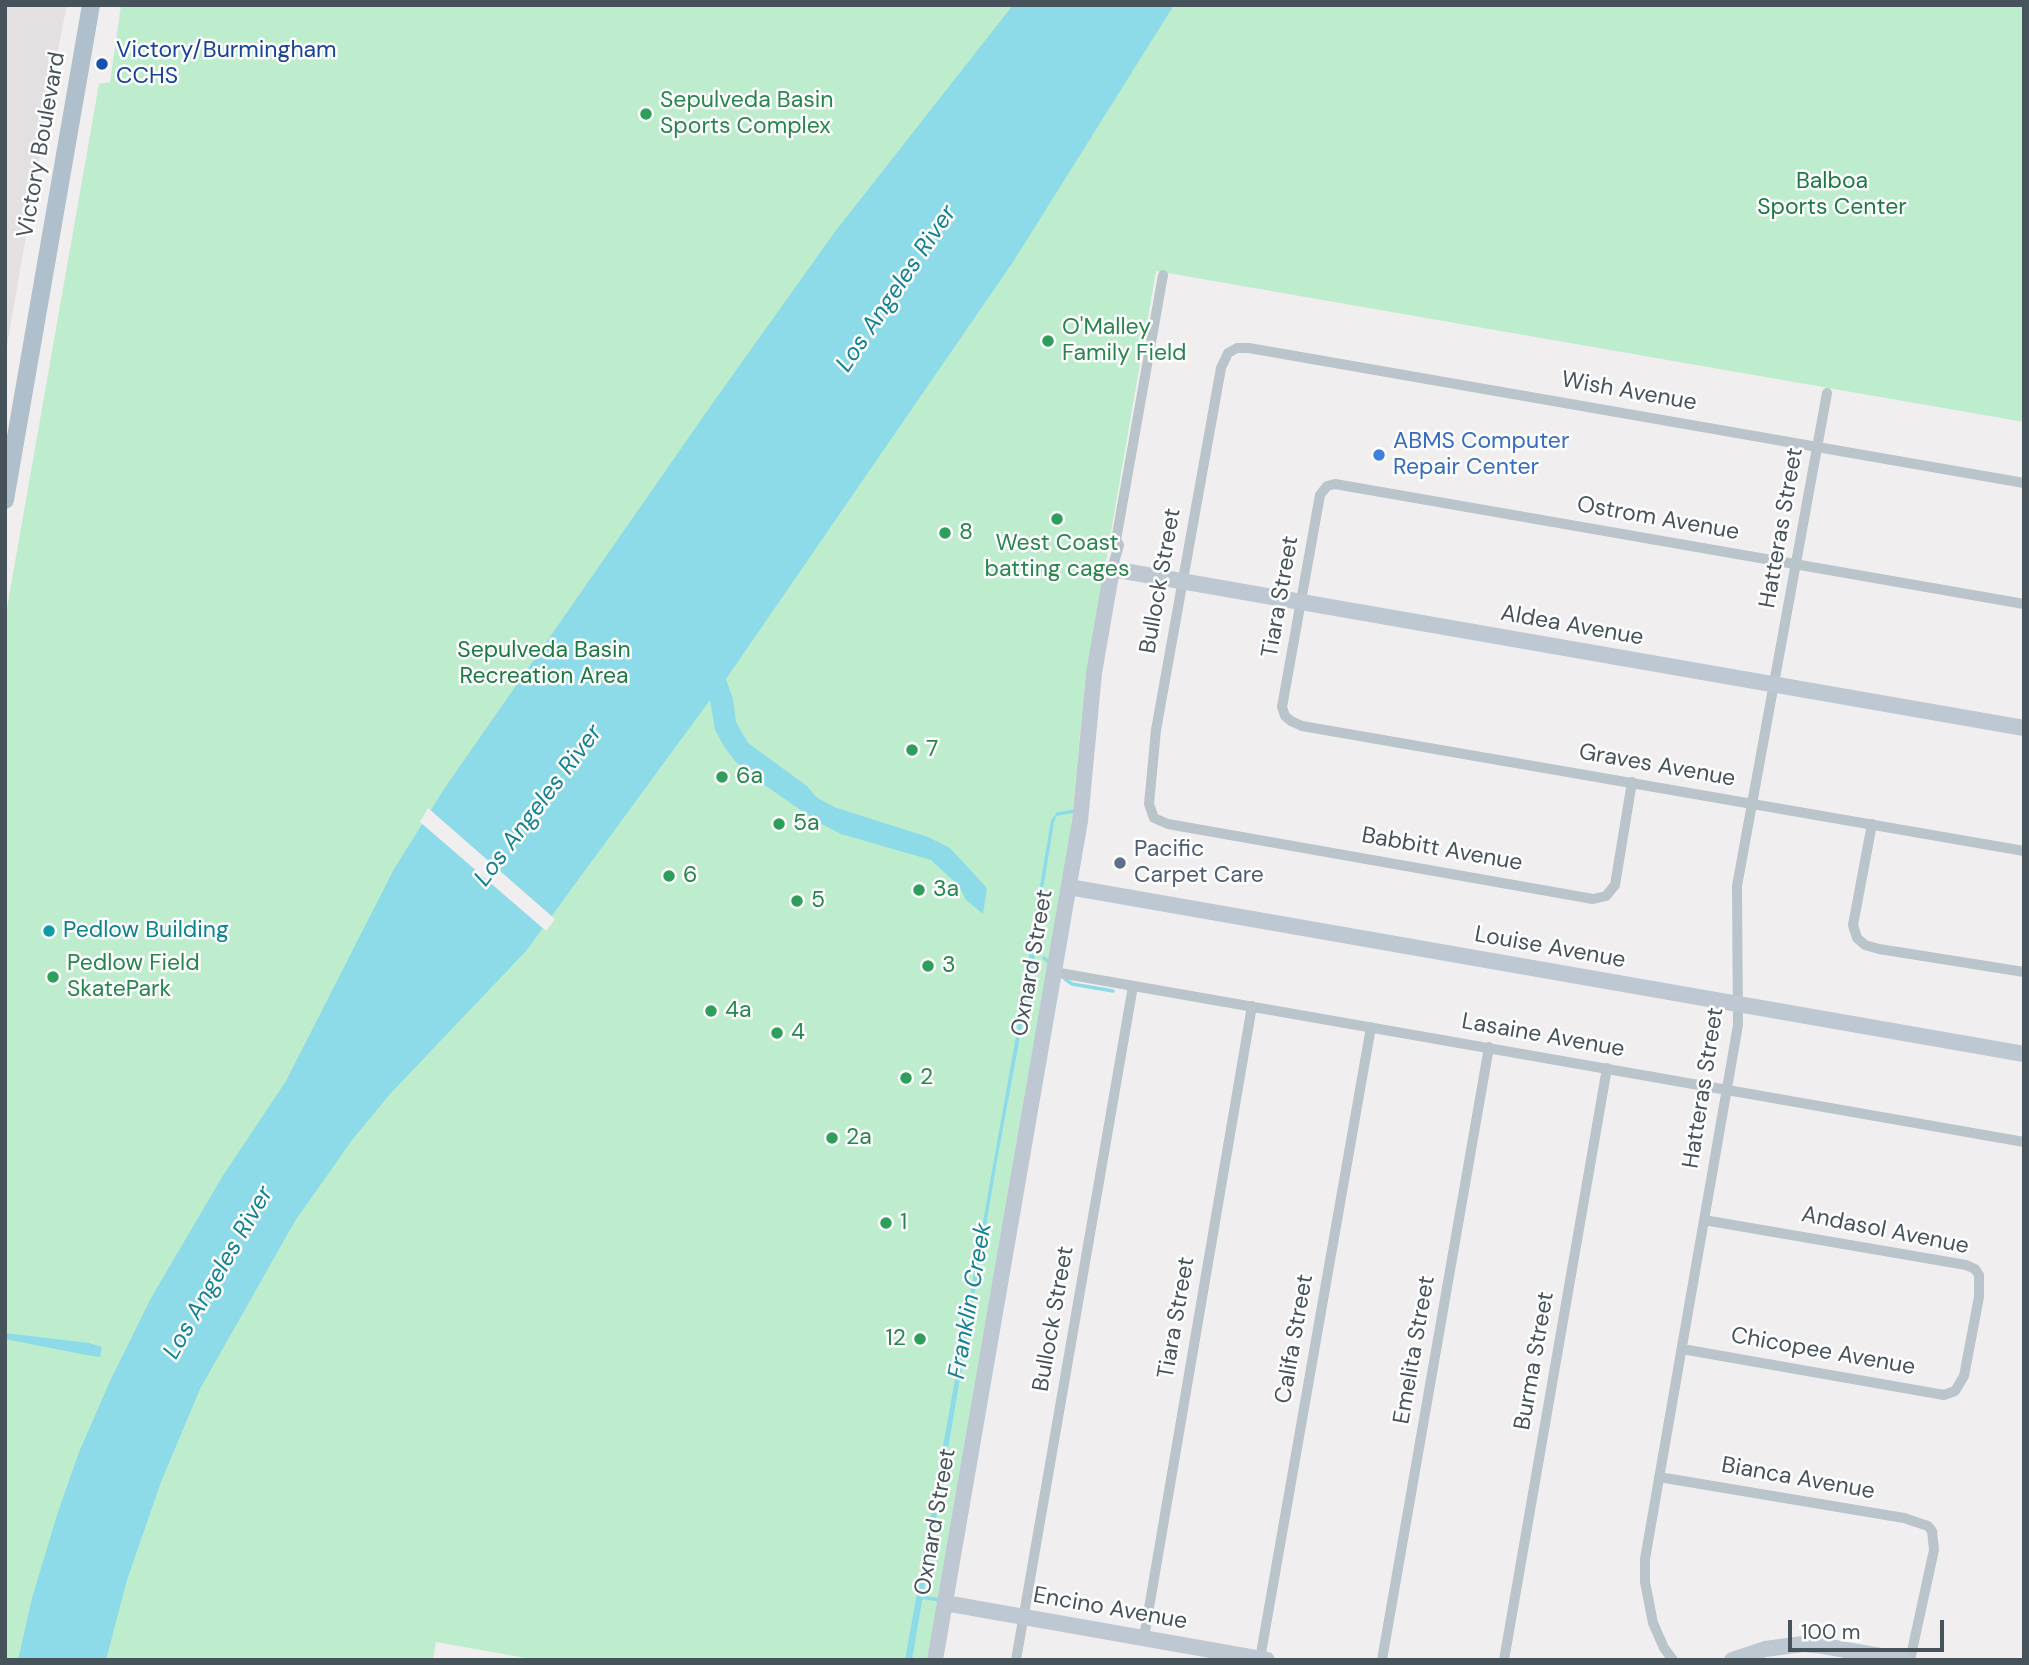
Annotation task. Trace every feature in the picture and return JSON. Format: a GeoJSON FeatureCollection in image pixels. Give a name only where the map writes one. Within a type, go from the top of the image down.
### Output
{"type":"FeatureCollection","features":[{"type":"Feature","properties":{"kind":"main road","name":"Victory Boulevard"},"geometry":{"type":"LineString","coordinates":[[5,500],[12,421],[91,5]]}},
{"type":"Feature","properties":{"kind":"main road","name":"Aldea Avenue"},"geometry":{"type":"LineString","coordinates":[[1112,569],[2024,728]]}},
{"type":"Feature","properties":{"kind":"main road","name":"Oxnard Street"},"geometry":{"type":"LineString","coordinates":[[935,1660],[1080,821],[1094,673],[1112,569]]}},
{"type":"Feature","properties":{"kind":"main road","name":"Louise Avenue"},"geometry":{"type":"LineString","coordinates":[[1069,887],[2024,1054]]}},
{"type":"Feature","properties":{"kind":"main road","name":"Encino Avenue"},"geometry":{"type":"LineString","coordinates":[[945,1603],[1264,1659]]}},
{"type":"Feature","properties":{"kind":"main road"},"geometry":{"type":"LineString","coordinates":[[1732,1660],[1765,1649],[1803,1644],[1903,1660]]}},
{"type":"Feature","properties":{"kind":"street","name":"Oxnard Street"},"geometry":{"type":"LineString","coordinates":[[1112,569],[1114,556],[1118,552],[1119,545],[1116,540],[1163,275]]}},
{"type":"Feature","properties":{"kind":"street","name":"Wish Avenue"},"geometry":{"type":"LineString","coordinates":[[1228,353],[1237,348],[1249,348],[2024,482]]}},
{"type":"Feature","properties":{"kind":"street","name":"Bullock Street"},"geometry":{"type":"LineString","coordinates":[[1154,818],[1149,804],[1156,730],[1221,368],[1228,353]]}},
{"type":"Feature","properties":{"kind":"street","name":"Hatteras Street"},"geometry":{"type":"LineString","coordinates":[[1673,1660],[1664,1648],[1653,1623],[1644,1582],[1645,1559],[1738,1026],[1736,902],[1827,393]]}},
{"type":"Feature","properties":{"kind":"street","name":"Ostrom Avenue"},"geometry":{"type":"LineString","coordinates":[[1327,486],[1344,484],[2024,604]]}},
{"type":"Feature","properties":{"kind":"street","name":"Tiara Street"},"geometry":{"type":"LineString","coordinates":[[1285,716],[1283,697],[1320,495],[1327,486]]}},
{"type":"Feature","properties":{"kind":"street","name":"Graves Avenue"},"geometry":{"type":"LineString","coordinates":[[1285,716],[1302,726],[2024,851]]}},
{"type":"Feature","properties":{"kind":"street","name":"Babbitt Avenue"},"geometry":{"type":"LineString","coordinates":[[1154,818],[1168,824],[1593,899],[1606,896],[1615,885],[1632,782]]}},
{"type":"Feature","properties":{"kind":"street"},"geometry":{"type":"LineString","coordinates":[[1872,824],[1853,925],[1857,938],[1865,945],[1879,949],[2024,972]]}},
{"type":"Feature","properties":{"kind":"street","name":"Lasaine Avenue"},"geometry":{"type":"LineString","coordinates":[[1054,972],[2024,1142]]}},
{"type":"Feature","properties":{"kind":"street","name":"Bullock Street"},"geometry":{"type":"LineString","coordinates":[[1016,1660],[1133,986]]}},
{"type":"Feature","properties":{"kind":"street","name":"Tiara Street"},"geometry":{"type":"LineString","coordinates":[[1143,1637],[1252,1006]]}},
{"type":"Feature","properties":{"kind":"street","name":"Califa Street"},"geometry":{"type":"LineString","coordinates":[[1264,1659],[1371,1027]]}},
{"type":"Feature","properties":{"kind":"street","name":"Emelita Street"},"geometry":{"type":"LineString","coordinates":[[1382,1660],[1489,1047]]}},
{"type":"Feature","properties":{"kind":"street","name":"Burma Street"},"geometry":{"type":"LineString","coordinates":[[1504,1660],[1607,1069]]}},
{"type":"Feature","properties":{"kind":"street","name":"Andasol Avenue"},"geometry":{"type":"LineString","coordinates":[[1704,1220],[1959,1262],[1975,1269],[1979,1275],[1979,1297],[1964,1376],[1955,1391]]}},
{"type":"Feature","properties":{"kind":"street","name":"Chicopee Avenue"},"geometry":{"type":"LineString","coordinates":[[1682,1349],[1932,1394],[1944,1395],[1955,1391]]}},
{"type":"Feature","properties":{"kind":"street","name":"Bianca Avenue"},"geometry":{"type":"LineString","coordinates":[[1659,1477],[1904,1518],[1928,1526],[1932,1531],[1934,1550],[1910,1660]]}},
{"type":"Feature","properties":{"kind":"shaded area"},"geometry":{"type":"Polygon","coordinates":[[[5,5],[67,5],[51,83],[6,351],[5,5]]]}},
{"type":"Feature","properties":{"kind":"green space","name":"Sepulveda Basin Recreation Area"},"geometry":{"type":"Polygon","coordinates":[[[121,5],[2024,5],[2024,422],[1156,271],[1085,682],[1071,827],[927,1660],[537,1660],[436,1642],[433,1660],[5,1660],[5,619],[99,84],[110,82],[121,5]]]}},
{"type":"Feature","properties":{"kind":"water","name":"Los Angeles River"},"geometry":{"type":"Polygon","coordinates":[[[1013,5],[1174,5],[1013,262],[726,679],[733,699],[736,722],[748,743],[807,786],[816,797],[834,807],[928,837],[950,848],[987,888],[983,914],[966,900],[959,886],[931,860],[841,834],[818,822],[763,784],[735,761],[725,748],[715,730],[710,700],[526,951],[390,1094],[352,1140],[295,1221],[200,1389],[161,1482],[127,1580],[106,1660],[18,1660],[32,1598],[57,1515],[79,1452],[111,1379],[151,1298],[222,1177],[286,1081],[394,869],[444,789],[834,233],[1013,5]]]}},
{"type":"Feature","properties":{"kind":"water","name":"Franklin Creek"},"geometry":{"type":"Polygon","coordinates":[[[1059,811],[1054,822],[1037,927],[1029,941],[1037,944],[912,1660],[905,1660],[1029,963],[1026,940],[1033,928],[1051,820],[1059,811]]]}},
{"type":"Feature","properties":{"kind":"water"},"geometry":{"type":"Polygon","coordinates":[[[5,1333],[89,1343],[102,1347],[100,1357],[86,1355],[5,1339],[5,1333]]]}},
{"type":"Feature","properties":{"kind":"pier"},"geometry":{"type":"Polygon","coordinates":[[[428,808],[555,919],[546,931],[420,822],[428,808]]]}},
{"type":"Feature","properties":{"kind":"waterway"},"geometry":{"type":"LineString","coordinates":[[1057,814],[1076,811]]}},
{"type":"Feature","properties":{"kind":"waterway"},"geometry":{"type":"LineString","coordinates":[[1044,958],[1050,963]]}},
{"type":"Feature","properties":{"kind":"waterway"},"geometry":{"type":"LineString","coordinates":[[1065,979],[1072,984],[1113,991]]}},
{"type":"Feature","properties":{"kind":"waterway"},"geometry":{"type":"LineString","coordinates":[[920,1597],[941,1600]]}},
{"type":"Feature","properties":{"kind":"place","name":"Victory/Burmingham CCHS"},"geometry":{"type":"Point","coordinates":[102,64]}},
{"type":"Feature","properties":{"kind":"place","name":"Sepulveda Basin Sports Complex"},"geometry":{"type":"Point","coordinates":[646,114]}},
{"type":"Feature","properties":{"kind":"place","name":"O'Malley Family Field"},"geometry":{"type":"Point","coordinates":[1048,341]}},
{"type":"Feature","properties":{"kind":"place","name":"ABMS Computer Repair Center"},"geometry":{"type":"Point","coordinates":[1379,455]}},
{"type":"Feature","properties":{"kind":"place","name":"West Coast batting cages"},"geometry":{"type":"Point","coordinates":[1057,519]}},
{"type":"Feature","properties":{"kind":"place","name":"8"},"geometry":{"type":"Point","coordinates":[945,533]}},
{"type":"Feature","properties":{"kind":"place","name":"7"},"geometry":{"type":"Point","coordinates":[912,750]}},
{"type":"Feature","properties":{"kind":"place","name":"6a"},"geometry":{"type":"Point","coordinates":[722,777]}},
{"type":"Feature","properties":{"kind":"place","name":"5a"},"geometry":{"type":"Point","coordinates":[779,824]}},
{"type":"Feature","properties":{"kind":"place","name":"Pacific Carpet Care"},"geometry":{"type":"Point","coordinates":[1120,863]}},
{"type":"Feature","properties":{"kind":"place","name":"6"},"geometry":{"type":"Point","coordinates":[669,876]}},
{"type":"Feature","properties":{"kind":"place","name":"3a"},"geometry":{"type":"Point","coordinates":[919,890]}},
{"type":"Feature","properties":{"kind":"place","name":"5"},"geometry":{"type":"Point","coordinates":[797,901]}},
{"type":"Feature","properties":{"kind":"place","name":"Pedlow Building"},"geometry":{"type":"Point","coordinates":[49,931]}},
{"type":"Feature","properties":{"kind":"place","name":"3"},"geometry":{"type":"Point","coordinates":[928,966]}},
{"type":"Feature","properties":{"kind":"place","name":"Pedlow Field SkatePark"},"geometry":{"type":"Point","coordinates":[53,977]}},
{"type":"Feature","properties":{"kind":"place","name":"4a"},"geometry":{"type":"Point","coordinates":[711,1011]}},
{"type":"Feature","properties":{"kind":"place","name":"4"},"geometry":{"type":"Point","coordinates":[777,1033]}},
{"type":"Feature","properties":{"kind":"place","name":"2"},"geometry":{"type":"Point","coordinates":[906,1078]}},
{"type":"Feature","properties":{"kind":"place","name":"2a"},"geometry":{"type":"Point","coordinates":[832,1138]}},
{"type":"Feature","properties":{"kind":"place","name":"1"},"geometry":{"type":"Point","coordinates":[886,1223]}},
{"type":"Feature","properties":{"kind":"place","name":"12"},"geometry":{"type":"Point","coordinates":[920,1339]}},
{"type":"Feature","properties":{"kind":"park label","name":"Balboa Sports Center"},"geometry":{"type":"Point","coordinates":[1832,195]}}]}
